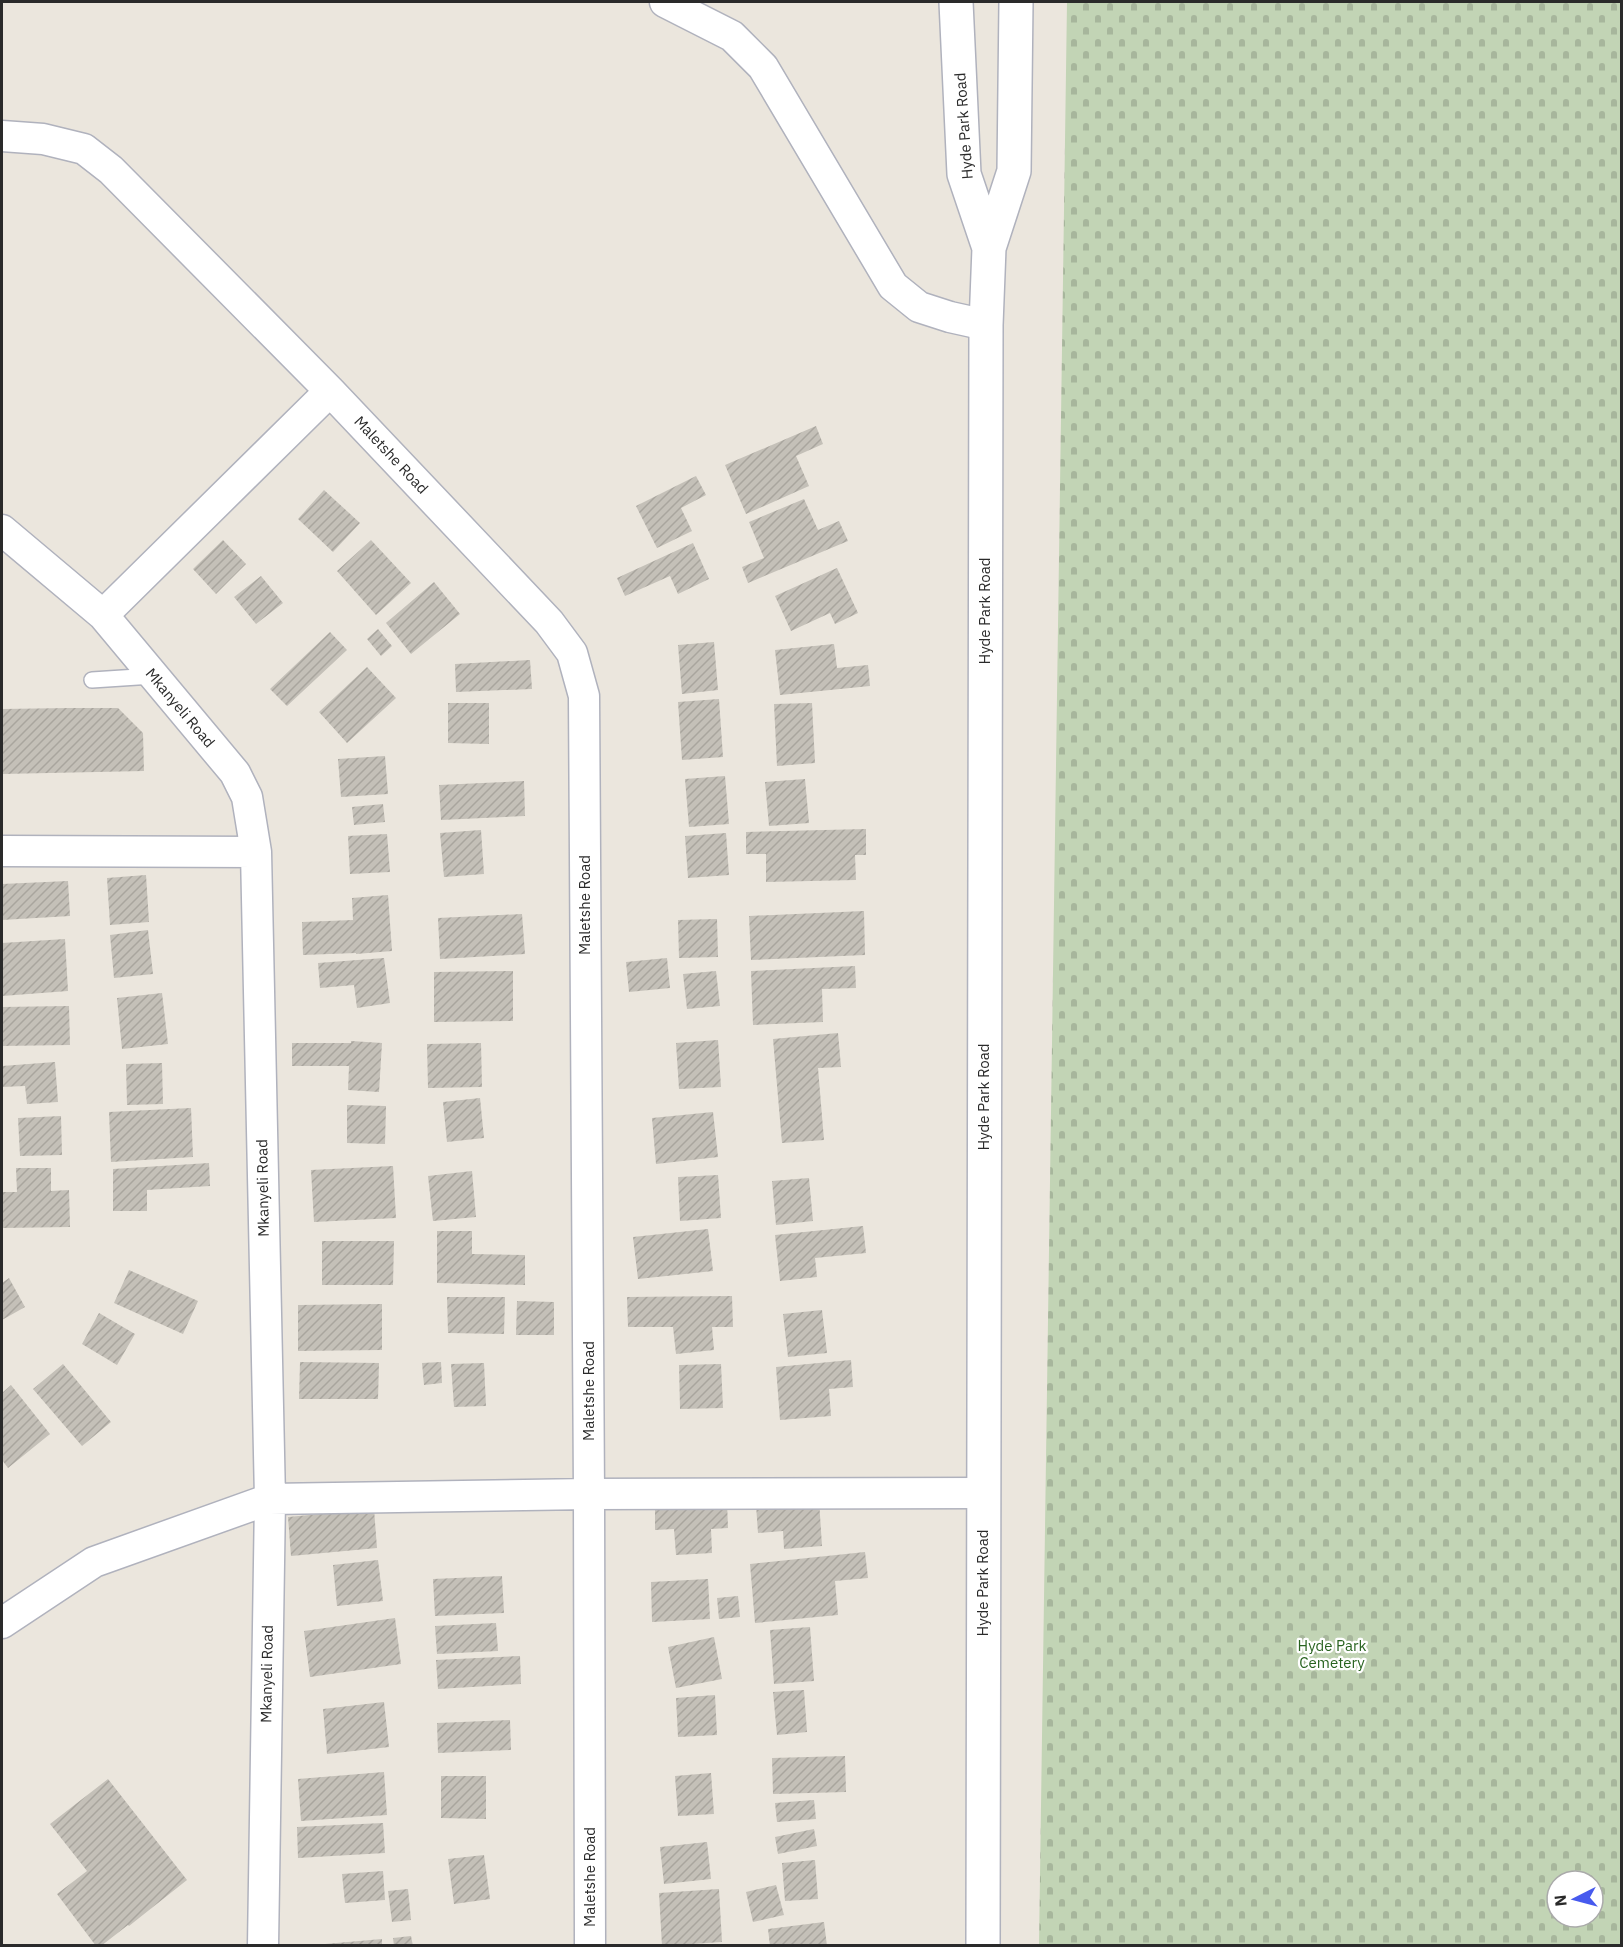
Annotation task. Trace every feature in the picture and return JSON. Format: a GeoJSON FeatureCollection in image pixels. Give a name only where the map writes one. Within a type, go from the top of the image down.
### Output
{"type":"FeatureCollection","features":[{"type":"Feature","properties":{"kind":"street"},"geometry":{"type":"LineString","coordinates":[[665,2],[732,36],[763,67],[893,286],[919,307],[986,325]]}},
{"type":"Feature","properties":{"kind":"street","name":"Hyde Park Road"},"geometry":{"type":"LineString","coordinates":[[956,2],[964,174],[989,248]]}},
{"type":"Feature","properties":{"kind":"street","name":"Hyde Park Road"},"geometry":{"type":"LineString","coordinates":[[983,1946],[986,325],[989,248],[1014,171],[1016,2]]}},
{"type":"Feature","properties":{"kind":"street","name":"Maletshe Road"},"geometry":{"type":"LineString","coordinates":[[2,136],[44,139],[84,149],[111,170],[330,391],[549,622],[572,653],[584,696],[590,1494],[590,1946]]}},
{"type":"Feature","properties":{"kind":"street"},"geometry":{"type":"LineString","coordinates":[[103,615],[330,391]]}},
{"type":"Feature","properties":{"kind":"street","name":"Mkanyeli Road"},"geometry":{"type":"LineString","coordinates":[[2,530],[103,615],[235,773],[247,797],[256,852],[270,1499],[262,1946]]}},
{"type":"Feature","properties":{"kind":"street"},"geometry":{"type":"LineString","coordinates":[[2,851],[256,852]]}},
{"type":"Feature","properties":{"kind":"street"},"geometry":{"type":"LineString","coordinates":[[2,1623],[94,1562],[270,1499],[590,1494],[983,1493]]}},
{"type":"Feature","properties":{"kind":"lane"},"geometry":{"type":"LineString","coordinates":[[92,680],[153,675]]}},
{"type":"Feature","properties":{"kind":"green space","name":"Hyde Park Cemetery"},"geometry":{"type":"Polygon","coordinates":[[[1067,2],[1621,2],[1621,1945],[1039,1945],[1067,2]]]}},
{"type":"Feature","properties":{"kind":"building"},"geometry":{"type":"Polygon","coordinates":[[[816,426],[823,444],[796,456],[809,486],[746,514],[725,465],[816,426]]]}},
{"type":"Feature","properties":{"kind":"building"},"geometry":{"type":"Polygon","coordinates":[[[696,476],[706,495],[681,508],[692,531],[657,548],[636,506],[696,476]]]}},
{"type":"Feature","properties":{"kind":"building"},"geometry":{"type":"Polygon","coordinates":[[[324,490],[360,523],[333,552],[298,519],[324,490]]]}},
{"type":"Feature","properties":{"kind":"building"},"geometry":{"type":"Polygon","coordinates":[[[804,499],[818,530],[839,521],[848,541],[748,583],[742,567],[764,558],[749,522],[804,499]]]}},
{"type":"Feature","properties":{"kind":"building"},"geometry":{"type":"Polygon","coordinates":[[[223,540],[246,564],[216,594],[193,569],[223,540]]]}},
{"type":"Feature","properties":{"kind":"building"},"geometry":{"type":"Polygon","coordinates":[[[371,540],[411,583],[376,615],[337,571],[371,540]]]}},
{"type":"Feature","properties":{"kind":"building"},"geometry":{"type":"Polygon","coordinates":[[[693,543],[709,579],[678,594],[670,576],[625,596],[617,578],[693,543]]]}},
{"type":"Feature","properties":{"kind":"building"},"geometry":{"type":"Polygon","coordinates":[[[837,568],[858,613],[835,624],[830,613],[791,631],[775,596],[837,568]]]}},
{"type":"Feature","properties":{"kind":"building"},"geometry":{"type":"Polygon","coordinates":[[[261,576],[283,603],[256,624],[234,597],[261,576]]]}},
{"type":"Feature","properties":{"kind":"building"},"geometry":{"type":"Polygon","coordinates":[[[434,582],[460,614],[411,654],[386,623],[434,582]]]}},
{"type":"Feature","properties":{"kind":"building"},"geometry":{"type":"Polygon","coordinates":[[[378,629],[392,646],[381,656],[367,639],[378,629]]]}},
{"type":"Feature","properties":{"kind":"building"},"geometry":{"type":"Polygon","coordinates":[[[330,632],[347,650],[287,706],[270,689],[330,632]]]}},
{"type":"Feature","properties":{"kind":"building"},"geometry":{"type":"Polygon","coordinates":[[[714,642],[718,690],[682,694],[678,645],[714,642]]]}},
{"type":"Feature","properties":{"kind":"building"},"geometry":{"type":"Polygon","coordinates":[[[834,644],[837,668],[868,665],[870,686],[780,695],[775,650],[834,644]]]}},
{"type":"Feature","properties":{"kind":"building"},"geometry":{"type":"Polygon","coordinates":[[[530,660],[532,689],[456,692],[455,664],[530,660]]]}},
{"type":"Feature","properties":{"kind":"building"},"geometry":{"type":"Polygon","coordinates":[[[367,667],[396,698],[347,743],[319,712],[367,667]]]}},
{"type":"Feature","properties":{"kind":"building"},"geometry":{"type":"Polygon","coordinates":[[[719,699],[723,757],[682,760],[678,702],[719,699]]]}},
{"type":"Feature","properties":{"kind":"building"},"geometry":{"type":"Polygon","coordinates":[[[448,703],[489,703],[489,744],[448,743],[448,703]]]}},
{"type":"Feature","properties":{"kind":"building"},"geometry":{"type":"Polygon","coordinates":[[[812,703],[815,763],[777,766],[774,704],[812,703]]]}},
{"type":"Feature","properties":{"kind":"building"},"geometry":{"type":"Polygon","coordinates":[[[118,708],[143,733],[144,771],[2,774],[2,709],[118,708]]]}},
{"type":"Feature","properties":{"kind":"building"},"geometry":{"type":"Polygon","coordinates":[[[385,756],[388,794],[341,797],[338,759],[385,756]]]}},
{"type":"Feature","properties":{"kind":"building"},"geometry":{"type":"Polygon","coordinates":[[[725,776],[729,824],[689,827],[685,779],[725,776]]]}},
{"type":"Feature","properties":{"kind":"building"},"geometry":{"type":"Polygon","coordinates":[[[805,779],[809,823],[769,826],[765,782],[805,779]]]}},
{"type":"Feature","properties":{"kind":"building"},"geometry":{"type":"Polygon","coordinates":[[[524,781],[525,816],[441,820],[439,785],[524,781]]]}},
{"type":"Feature","properties":{"kind":"building"},"geometry":{"type":"Polygon","coordinates":[[[383,804],[385,822],[354,825],[352,807],[383,804]]]}},
{"type":"Feature","properties":{"kind":"building"},"geometry":{"type":"Polygon","coordinates":[[[866,829],[866,855],[855,855],[856,880],[766,882],[766,854],[746,854],[746,832],[866,829]]]}},
{"type":"Feature","properties":{"kind":"building"},"geometry":{"type":"Polygon","coordinates":[[[481,830],[484,874],[444,877],[440,833],[481,830]]]}},
{"type":"Feature","properties":{"kind":"building"},"geometry":{"type":"Polygon","coordinates":[[[726,833],[729,875],[688,878],[685,836],[726,833]]]}},
{"type":"Feature","properties":{"kind":"building"},"geometry":{"type":"Polygon","coordinates":[[[387,834],[390,872],[350,874],[348,836],[387,834]]]}},
{"type":"Feature","properties":{"kind":"building"},"geometry":{"type":"Polygon","coordinates":[[[146,875],[149,922],[110,925],[107,878],[146,875]]]}},
{"type":"Feature","properties":{"kind":"building"},"geometry":{"type":"Polygon","coordinates":[[[68,881],[70,916],[2,920],[2,884],[68,881]]]}},
{"type":"Feature","properties":{"kind":"building"},"geometry":{"type":"Polygon","coordinates":[[[388,895],[392,951],[303,955],[302,922],[353,920],[352,898],[388,895]]]}},
{"type":"Feature","properties":{"kind":"building"},"geometry":{"type":"Polygon","coordinates":[[[864,911],[865,955],[751,960],[749,916],[864,911]]]}},
{"type":"Feature","properties":{"kind":"building"},"geometry":{"type":"Polygon","coordinates":[[[522,914],[525,954],[440,959],[438,918],[522,914]]]}},
{"type":"Feature","properties":{"kind":"building"},"geometry":{"type":"Polygon","coordinates":[[[717,919],[718,957],[679,958],[678,920],[717,919]]]}},
{"type":"Feature","properties":{"kind":"building"},"geometry":{"type":"Polygon","coordinates":[[[148,930],[153,974],[114,978],[110,935],[148,930]]]}},
{"type":"Feature","properties":{"kind":"building"},"geometry":{"type":"Polygon","coordinates":[[[65,939],[68,991],[2,996],[2,943],[65,939]]]}},
{"type":"Feature","properties":{"kind":"building"},"geometry":{"type":"Polygon","coordinates":[[[384,958],[390,1003],[357,1008],[354,985],[320,988],[318,963],[384,958]]]}},
{"type":"Feature","properties":{"kind":"building"},"geometry":{"type":"Polygon","coordinates":[[[667,958],[670,988],[629,992],[626,962],[667,958]]]}},
{"type":"Feature","properties":{"kind":"building"},"geometry":{"type":"Polygon","coordinates":[[[855,966],[856,988],[822,989],[823,1022],[753,1025],[751,971],[855,966]]]}},
{"type":"Feature","properties":{"kind":"building"},"geometry":{"type":"Polygon","coordinates":[[[513,971],[513,1021],[434,1022],[434,972],[513,971]]]}},
{"type":"Feature","properties":{"kind":"building"},"geometry":{"type":"Polygon","coordinates":[[[716,971],[720,1006],[687,1009],[683,974],[716,971]]]}},
{"type":"Feature","properties":{"kind":"building"},"geometry":{"type":"Polygon","coordinates":[[[162,993],[168,1044],[122,1049],[117,998],[162,993]]]}},
{"type":"Feature","properties":{"kind":"building"},"geometry":{"type":"Polygon","coordinates":[[[69,1006],[70,1045],[2,1046],[2,1007],[69,1006]]]}},
{"type":"Feature","properties":{"kind":"building"},"geometry":{"type":"Polygon","coordinates":[[[838,1033],[841,1067],[818,1068],[824,1140],[782,1143],[773,1039],[838,1033]]]}},
{"type":"Feature","properties":{"kind":"building"},"geometry":{"type":"Polygon","coordinates":[[[718,1040],[721,1087],[679,1089],[676,1043],[718,1040]]]}},
{"type":"Feature","properties":{"kind":"building"},"geometry":{"type":"Polygon","coordinates":[[[351,1041],[382,1043],[379,1092],[348,1090],[349,1066],[292,1066],[292,1043],[351,1043],[351,1041]]]}},
{"type":"Feature","properties":{"kind":"building"},"geometry":{"type":"Polygon","coordinates":[[[481,1043],[482,1087],[428,1088],[427,1044],[481,1043]]]}},
{"type":"Feature","properties":{"kind":"building"},"geometry":{"type":"Polygon","coordinates":[[[55,1062],[58,1102],[27,1104],[25,1086],[2,1087],[2,1066],[55,1062]]]}},
{"type":"Feature","properties":{"kind":"building"},"geometry":{"type":"Polygon","coordinates":[[[162,1063],[163,1104],[127,1105],[126,1064],[162,1063]]]}},
{"type":"Feature","properties":{"kind":"building"},"geometry":{"type":"Polygon","coordinates":[[[480,1098],[484,1138],[447,1142],[443,1102],[480,1098]]]}},
{"type":"Feature","properties":{"kind":"building"},"geometry":{"type":"Polygon","coordinates":[[[347,1105],[386,1106],[385,1144],[347,1143],[347,1105]]]}},
{"type":"Feature","properties":{"kind":"building"},"geometry":{"type":"Polygon","coordinates":[[[191,1108],[193,1157],[111,1162],[109,1112],[191,1108]]]}},
{"type":"Feature","properties":{"kind":"building"},"geometry":{"type":"Polygon","coordinates":[[[713,1112],[718,1157],[656,1164],[652,1118],[713,1112]]]}},
{"type":"Feature","properties":{"kind":"building"},"geometry":{"type":"Polygon","coordinates":[[[61,1116],[62,1155],[20,1156],[18,1118],[61,1116]]]}},
{"type":"Feature","properties":{"kind":"building"},"geometry":{"type":"Polygon","coordinates":[[[209,1163],[210,1186],[147,1190],[147,1211],[113,1211],[113,1169],[209,1163]]]}},
{"type":"Feature","properties":{"kind":"building"},"geometry":{"type":"Polygon","coordinates":[[[393,1166],[396,1218],[314,1222],[311,1170],[393,1166]]]}},
{"type":"Feature","properties":{"kind":"building"},"geometry":{"type":"Polygon","coordinates":[[[16,1168],[51,1168],[51,1191],[69,1190],[70,1227],[2,1228],[2,1192],[17,1192],[16,1168]]]}},
{"type":"Feature","properties":{"kind":"building"},"geometry":{"type":"Polygon","coordinates":[[[472,1171],[476,1217],[433,1221],[428,1176],[472,1171]]]}},
{"type":"Feature","properties":{"kind":"building"},"geometry":{"type":"Polygon","coordinates":[[[718,1175],[721,1218],[680,1221],[678,1177],[718,1175]]]}},
{"type":"Feature","properties":{"kind":"building"},"geometry":{"type":"Polygon","coordinates":[[[809,1178],[813,1221],[776,1225],[772,1181],[809,1178]]]}},
{"type":"Feature","properties":{"kind":"building"},"geometry":{"type":"Polygon","coordinates":[[[863,1226],[866,1253],[815,1258],[817,1277],[780,1281],[775,1235],[863,1226]]]}},
{"type":"Feature","properties":{"kind":"building"},"geometry":{"type":"Polygon","coordinates":[[[708,1229],[713,1271],[638,1279],[633,1237],[708,1229]]]}},
{"type":"Feature","properties":{"kind":"building"},"geometry":{"type":"Polygon","coordinates":[[[437,1231],[472,1231],[472,1254],[525,1255],[525,1285],[437,1283],[437,1231]]]}},
{"type":"Feature","properties":{"kind":"building"},"geometry":{"type":"Polygon","coordinates":[[[322,1241],[394,1241],[393,1285],[322,1285],[322,1241]]]}},
{"type":"Feature","properties":{"kind":"building"},"geometry":{"type":"Polygon","coordinates":[[[129,1270],[198,1301],[183,1334],[114,1303],[129,1270]]]}},
{"type":"Feature","properties":{"kind":"building"},"geometry":{"type":"Polygon","coordinates":[[[9,1278],[25,1307],[2,1320],[2,1283],[9,1278]]]}},
{"type":"Feature","properties":{"kind":"building"},"geometry":{"type":"Polygon","coordinates":[[[732,1296],[733,1327],[712,1327],[714,1350],[676,1354],[673,1327],[628,1327],[627,1297],[732,1296]]]}},
{"type":"Feature","properties":{"kind":"building"},"geometry":{"type":"Polygon","coordinates":[[[447,1297],[505,1297],[504,1334],[448,1333],[447,1297]]]}},
{"type":"Feature","properties":{"kind":"building"},"geometry":{"type":"Polygon","coordinates":[[[517,1301],[554,1302],[554,1335],[516,1335],[517,1301]]]}},
{"type":"Feature","properties":{"kind":"building"},"geometry":{"type":"Polygon","coordinates":[[[382,1304],[382,1350],[298,1351],[298,1305],[382,1304]]]}},
{"type":"Feature","properties":{"kind":"building"},"geometry":{"type":"Polygon","coordinates":[[[822,1310],[827,1353],[788,1357],[783,1314],[822,1310]]]}},
{"type":"Feature","properties":{"kind":"building"},"geometry":{"type":"Polygon","coordinates":[[[99,1313],[135,1334],[117,1365],[82,1344],[99,1313]]]}},
{"type":"Feature","properties":{"kind":"building"},"geometry":{"type":"Polygon","coordinates":[[[851,1360],[853,1387],[829,1389],[831,1416],[780,1420],[776,1367],[851,1360]]]}},
{"type":"Feature","properties":{"kind":"building"},"geometry":{"type":"Polygon","coordinates":[[[300,1362],[379,1363],[378,1399],[299,1399],[300,1362]]]}},
{"type":"Feature","properties":{"kind":"building"},"geometry":{"type":"Polygon","coordinates":[[[441,1362],[442,1383],[424,1385],[422,1363],[441,1362]]]}},
{"type":"Feature","properties":{"kind":"building"},"geometry":{"type":"Polygon","coordinates":[[[484,1363],[486,1406],[454,1407],[451,1364],[484,1363]]]}},
{"type":"Feature","properties":{"kind":"building"},"geometry":{"type":"Polygon","coordinates":[[[63,1364],[111,1422],[82,1446],[33,1389],[63,1364]]]}},
{"type":"Feature","properties":{"kind":"building"},"geometry":{"type":"Polygon","coordinates":[[[721,1364],[723,1408],[680,1409],[679,1365],[721,1364]]]}},
{"type":"Feature","properties":{"kind":"building"},"geometry":{"type":"Polygon","coordinates":[[[11,1385],[50,1434],[8,1468],[2,1460],[2,1393],[11,1385]]]}},
{"type":"Feature","properties":{"kind":"building"},"geometry":{"type":"Polygon","coordinates":[[[819,1500],[822,1546],[784,1549],[783,1531],[758,1533],[756,1505],[819,1500]]]}},
{"type":"Feature","properties":{"kind":"building"},"geometry":{"type":"Polygon","coordinates":[[[727,1502],[728,1528],[711,1529],[712,1553],[676,1555],[674,1529],[655,1530],[655,1504],[727,1502]]]}},
{"type":"Feature","properties":{"kind":"building"},"geometry":{"type":"Polygon","coordinates":[[[374,1509],[377,1548],[291,1556],[288,1517],[374,1509]]]}},
{"type":"Feature","properties":{"kind":"building"},"geometry":{"type":"Polygon","coordinates":[[[865,1552],[868,1578],[835,1581],[838,1615],[755,1623],[750,1564],[865,1552]]]}},
{"type":"Feature","properties":{"kind":"building"},"geometry":{"type":"Polygon","coordinates":[[[378,1560],[383,1601],[337,1606],[333,1565],[378,1560]]]}},
{"type":"Feature","properties":{"kind":"building"},"geometry":{"type":"Polygon","coordinates":[[[502,1576],[504,1613],[435,1616],[433,1579],[502,1576]]]}},
{"type":"Feature","properties":{"kind":"building"},"geometry":{"type":"Polygon","coordinates":[[[708,1579],[710,1619],[652,1622],[651,1582],[708,1579]]]}},
{"type":"Feature","properties":{"kind":"building"},"geometry":{"type":"Polygon","coordinates":[[[738,1596],[740,1617],[719,1619],[717,1598],[738,1596]]]}},
{"type":"Feature","properties":{"kind":"building"},"geometry":{"type":"Polygon","coordinates":[[[395,1618],[401,1664],[310,1677],[304,1631],[395,1618]]]}},
{"type":"Feature","properties":{"kind":"building"},"geometry":{"type":"Polygon","coordinates":[[[496,1623],[498,1651],[437,1654],[435,1626],[496,1623]]]}},
{"type":"Feature","properties":{"kind":"building"},"geometry":{"type":"Polygon","coordinates":[[[810,1627],[814,1681],[774,1684],[770,1630],[810,1627]]]}},
{"type":"Feature","properties":{"kind":"building"},"geometry":{"type":"Polygon","coordinates":[[[714,1637],[722,1679],[676,1688],[668,1647],[714,1637]]]}},
{"type":"Feature","properties":{"kind":"building"},"geometry":{"type":"Polygon","coordinates":[[[520,1656],[521,1684],[438,1689],[436,1660],[520,1656]]]}},
{"type":"Feature","properties":{"kind":"building"},"geometry":{"type":"Polygon","coordinates":[[[804,1690],[807,1732],[777,1735],[773,1692],[804,1690]]]}},
{"type":"Feature","properties":{"kind":"building"},"geometry":{"type":"Polygon","coordinates":[[[715,1695],[717,1735],[678,1737],[676,1698],[715,1695]]]}},
{"type":"Feature","properties":{"kind":"building"},"geometry":{"type":"Polygon","coordinates":[[[384,1702],[389,1747],[327,1754],[323,1709],[384,1702]]]}},
{"type":"Feature","properties":{"kind":"building"},"geometry":{"type":"Polygon","coordinates":[[[510,1720],[511,1750],[438,1753],[437,1723],[510,1720]]]}},
{"type":"Feature","properties":{"kind":"building"},"geometry":{"type":"Polygon","coordinates":[[[845,1756],[846,1792],[773,1794],[772,1758],[845,1756]]]}},
{"type":"Feature","properties":{"kind":"building"},"geometry":{"type":"Polygon","coordinates":[[[384,1772],[387,1815],[301,1821],[298,1779],[384,1772]]]}},
{"type":"Feature","properties":{"kind":"building"},"geometry":{"type":"Polygon","coordinates":[[[711,1773],[714,1814],[678,1816],[675,1776],[711,1773]]]}},
{"type":"Feature","properties":{"kind":"building"},"geometry":{"type":"Polygon","coordinates":[[[441,1776],[486,1776],[486,1819],[441,1818],[441,1776]]]}},
{"type":"Feature","properties":{"kind":"building"},"geometry":{"type":"Polygon","coordinates":[[[108,1779],[187,1880],[129,1926],[101,1946],[96,1946],[57,1894],[87,1871],[50,1824],[108,1779]]]}},
{"type":"Feature","properties":{"kind":"building"},"geometry":{"type":"Polygon","coordinates":[[[814,1800],[816,1819],[777,1822],[775,1803],[814,1800]]]}},
{"type":"Feature","properties":{"kind":"building"},"geometry":{"type":"Polygon","coordinates":[[[383,1823],[385,1853],[298,1858],[297,1827],[383,1823]]]}},
{"type":"Feature","properties":{"kind":"building"},"geometry":{"type":"Polygon","coordinates":[[[814,1829],[817,1846],[778,1854],[775,1837],[814,1829]]]}},
{"type":"Feature","properties":{"kind":"building"},"geometry":{"type":"Polygon","coordinates":[[[707,1842],[711,1879],[664,1884],[660,1847],[707,1842]]]}},
{"type":"Feature","properties":{"kind":"building"},"geometry":{"type":"Polygon","coordinates":[[[484,1855],[490,1899],[454,1904],[448,1859],[484,1855]]]}},
{"type":"Feature","properties":{"kind":"building"},"geometry":{"type":"Polygon","coordinates":[[[815,1860],[818,1899],[785,1901],[782,1863],[815,1860]]]}},
{"type":"Feature","properties":{"kind":"building"},"geometry":{"type":"Polygon","coordinates":[[[383,1871],[385,1900],[345,1903],[342,1874],[383,1871]]]}},
{"type":"Feature","properties":{"kind":"building"},"geometry":{"type":"Polygon","coordinates":[[[776,1885],[784,1915],[753,1922],[746,1892],[776,1885]]]}},
{"type":"Feature","properties":{"kind":"building"},"geometry":{"type":"Polygon","coordinates":[[[408,1889],[411,1920],[392,1922],[388,1891],[408,1889]]]}},
{"type":"Feature","properties":{"kind":"building"},"geometry":{"type":"Polygon","coordinates":[[[719,1889],[722,1942],[662,1946],[659,1893],[719,1889]]]}},
{"type":"Feature","properties":{"kind":"building"},"geometry":{"type":"Polygon","coordinates":[[[824,1922],[827,1946],[770,1946],[768,1929],[824,1922]]]}},
{"type":"Feature","properties":{"kind":"building"},"geometry":{"type":"Polygon","coordinates":[[[411,1936],[413,1946],[394,1946],[393,1938],[411,1936]]]}},
{"type":"Feature","properties":{"kind":"building"},"geometry":{"type":"Polygon","coordinates":[[[382,1939],[382,1946],[325,1946],[325,1944],[382,1939]]]}}]}
